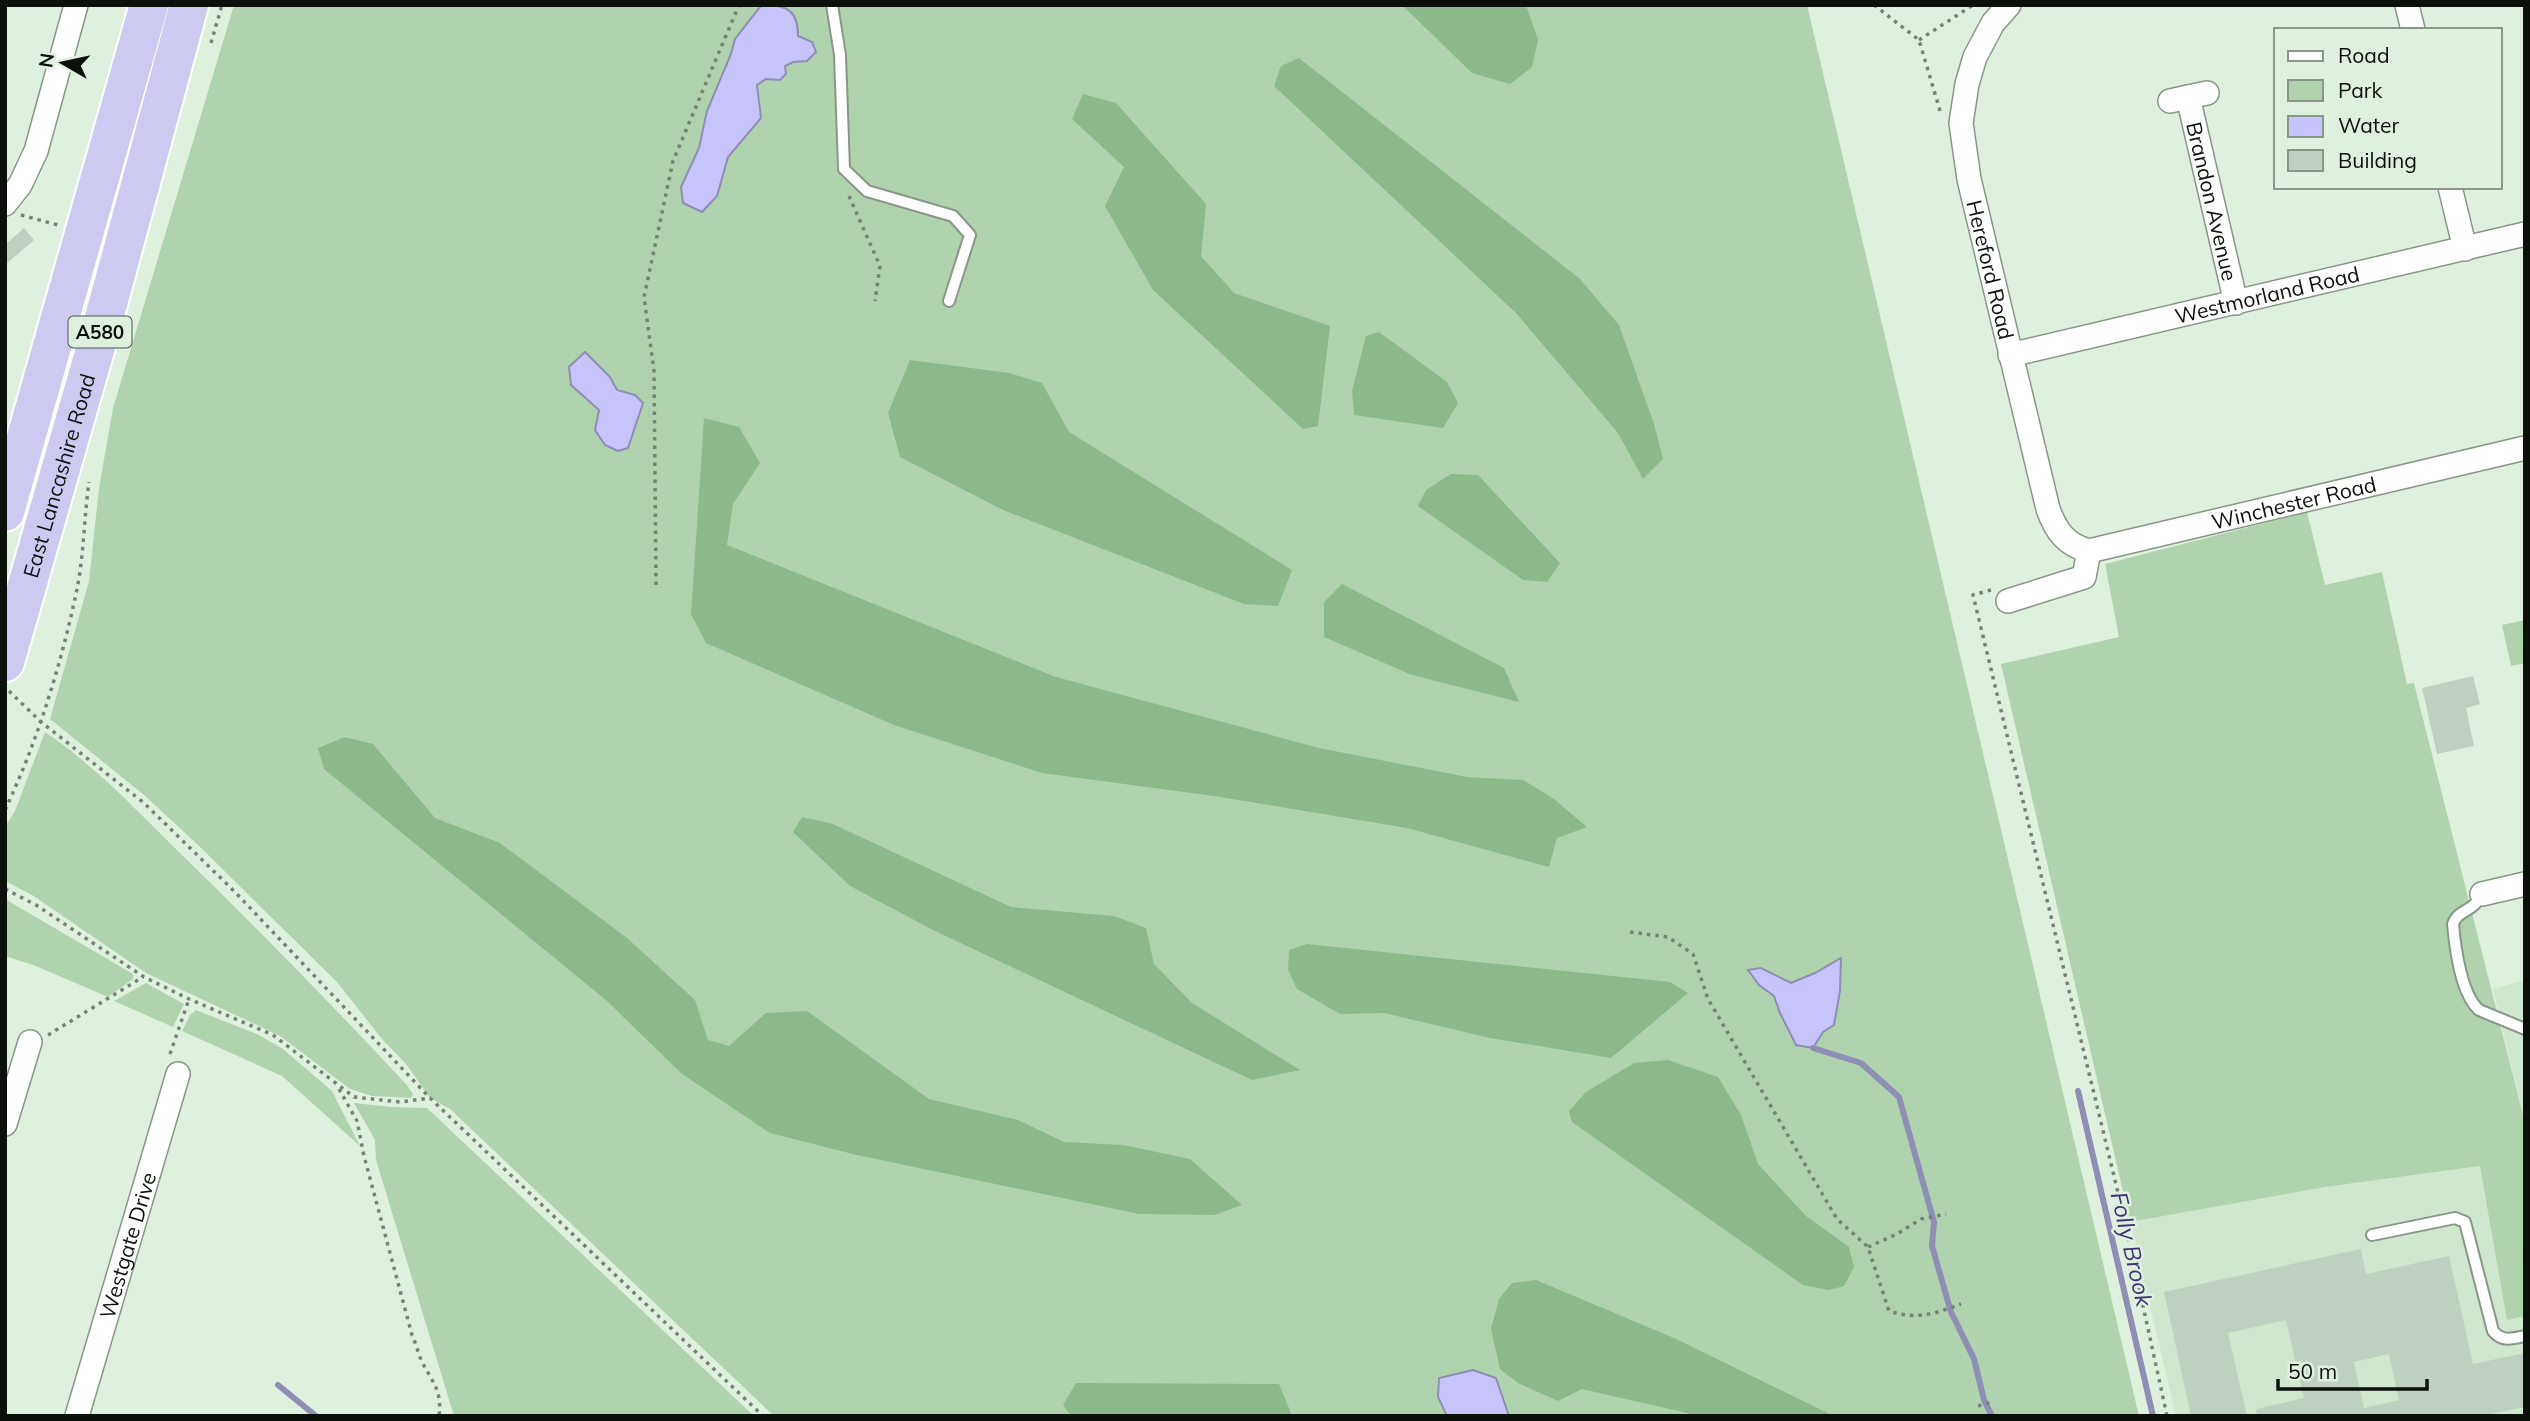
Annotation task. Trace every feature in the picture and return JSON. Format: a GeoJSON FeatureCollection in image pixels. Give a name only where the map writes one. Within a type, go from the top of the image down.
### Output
{"type":"FeatureCollection","features":[{"type":"Feature","properties":{"kind":"highway","name":"East Lancashire Road"},"geometry":{"type":"LineString","coordinates":[[5,512],[149,5]]}},
{"type":"Feature","properties":{"kind":"highway","name":"East Lancashire Road"},"geometry":{"type":"LineString","coordinates":[[6,669],[189,5]]}},
{"type":"Feature","properties":{"kind":"street"},"geometry":{"type":"LineString","coordinates":[[9,209],[36,151],[76,5]]}},
{"type":"Feature","properties":{"kind":"street","name":"Hereford Road"},"geometry":{"type":"LineString","coordinates":[[2009,5],[1993,23],[1975,57],[1967,84],[1961,123],[1969,179],[2048,509],[2054,527],[2064,539],[2089,551]]}},
{"type":"Feature","properties":{"kind":"street"},"geometry":{"type":"LineString","coordinates":[[2407,5],[2413,28]]}},
{"type":"Feature","properties":{"kind":"street","name":"Brandon Avenue"},"geometry":{"type":"LineString","coordinates":[[2189,97],[2236,303]]}},
{"type":"Feature","properties":{"kind":"street"},"geometry":{"type":"LineString","coordinates":[[2450,189],[2465,249]]}},
{"type":"Feature","properties":{"kind":"street","name":"Westmorland Road"},"geometry":{"type":"LineString","coordinates":[[2010,355],[2525,234]]}},
{"type":"Feature","properties":{"kind":"street","name":"Winchester Road"},"geometry":{"type":"LineString","coordinates":[[2089,551],[2525,448]]}},
{"type":"Feature","properties":{"kind":"street"},"geometry":{"type":"LineString","coordinates":[[2004,595],[2084,577],[2089,551]]}},
{"type":"Feature","properties":{"kind":"street"},"geometry":{"type":"LineString","coordinates":[[2482,894],[2525,884]]}},
{"type":"Feature","properties":{"kind":"street"},"geometry":{"type":"LineString","coordinates":[[5,1124],[30,1042]]}},
{"type":"Feature","properties":{"kind":"street","name":"Westgate Drive"},"geometry":{"type":"LineString","coordinates":[[77,1416],[178,1074]]}},
{"type":"Feature","properties":{"kind":"lane"},"geometry":{"type":"LineString","coordinates":[[832,5],[840,55],[844,169],[867,191],[953,216],[970,235],[949,301]]}},
{"type":"Feature","properties":{"kind":"lane"},"geometry":{"type":"LineString","coordinates":[[2482,894],[2474,906],[2455,918],[2453,924],[2466,990],[2473,1005],[2479,1010],[2525,1030]]}},
{"type":"Feature","properties":{"kind":"lane"},"geometry":{"type":"LineString","coordinates":[[2372,1235],[2455,1218],[2465,1222],[2493,1331],[2504,1339],[2525,1336]]}},
{"type":"Feature","properties":{"kind":"path"},"geometry":{"type":"LineString","coordinates":[[210,45],[222,5]]}},
{"type":"Feature","properties":{"kind":"path"},"geometry":{"type":"LineString","coordinates":[[656,585],[654,371],[645,297],[673,161],[740,5]]}},
{"type":"Feature","properties":{"kind":"path"},"geometry":{"type":"LineString","coordinates":[[1874,5],[1919,40],[1941,116],[1961,123]]}},
{"type":"Feature","properties":{"kind":"path"},"geometry":{"type":"LineString","coordinates":[[1919,40],[1973,5]]}},
{"type":"Feature","properties":{"kind":"path"},"geometry":{"type":"LineString","coordinates":[[844,169],[849,202],[880,266],[875,300]]}},
{"type":"Feature","properties":{"kind":"path"},"geometry":{"type":"LineString","coordinates":[[9,209],[64,226]]}},
{"type":"Feature","properties":{"kind":"path"},"geometry":{"type":"LineString","coordinates":[[5,810],[41,722],[61,657],[78,586],[90,475]]}},
{"type":"Feature","properties":{"kind":"path"},"geometry":{"type":"LineString","coordinates":[[2004,595],[1973,595],[2122,1209],[2168,1416]]}},
{"type":"Feature","properties":{"kind":"path"},"geometry":{"type":"LineString","coordinates":[[6,669],[41,722],[92,760],[153,812],[235,891],[430,1098],[763,1416]]}},
{"type":"Feature","properties":{"kind":"path"},"geometry":{"type":"LineString","coordinates":[[5,889],[36,905],[144,977],[273,1035],[346,1093],[363,1099],[400,1102],[430,1098]]}},
{"type":"Feature","properties":{"kind":"path"},"geometry":{"type":"LineString","coordinates":[[1630,932],[1668,937],[1693,954],[1708,999],[1837,1219],[1868,1247],[1889,1311],[1909,1317],[1937,1313],[1961,1304]]}},
{"type":"Feature","properties":{"kind":"path"},"geometry":{"type":"LineString","coordinates":[[30,1042],[50,1035],[144,977]]}},
{"type":"Feature","properties":{"kind":"path"},"geometry":{"type":"LineString","coordinates":[[178,1074],[168,1058],[189,999]]}},
{"type":"Feature","properties":{"kind":"path"},"geometry":{"type":"LineString","coordinates":[[336,1084],[360,1128],[364,1156],[412,1335],[422,1362],[438,1390],[439,1416]]}},
{"type":"Feature","properties":{"kind":"path"},"geometry":{"type":"LineString","coordinates":[[1868,1247],[1921,1219],[1946,1214]]}},
{"type":"Feature","properties":{"kind":"path"},"geometry":{"type":"LineString","coordinates":[[1978,1406],[1992,1402]]}},
{"type":"Feature","properties":{"kind":"shaded area"},"geometry":{"type":"Polygon","coordinates":[[[2525,980],[2525,1123],[2493,989],[2525,980]]]}},
{"type":"Feature","properties":{"kind":"shaded area"},"geometry":{"type":"Polygon","coordinates":[[[2525,1157],[2525,1416],[2176,1416],[2130,1222],[2325,1187],[2480,1166],[2525,1157]]]}},
{"type":"Feature","properties":{"kind":"green space"},"geometry":{"type":"Polygon","coordinates":[[[234,5],[1807,5],[2139,1416],[774,1416],[450,1109],[430,1098],[406,1064],[382,1039],[337,982],[196,843],[144,795],[50,719],[89,581],[99,488],[113,408],[234,5]]]}},
{"type":"Feature","properties":{"kind":"green space"},"geometry":{"type":"Polygon","coordinates":[[[1402,5],[1526,5],[1538,40],[1532,67],[1510,84],[1472,73],[1402,5]]]}},
{"type":"Feature","properties":{"kind":"green space"},"geometry":{"type":"Polygon","coordinates":[[[1299,58],[1580,279],[1619,325],[1654,424],[1663,459],[1643,479],[1618,433],[1516,313],[1274,86],[1281,66],[1299,58]]]}},
{"type":"Feature","properties":{"kind":"green space"},"geometry":{"type":"Polygon","coordinates":[[[1083,94],[1116,103],[1206,204],[1201,256],[1234,293],[1330,326],[1318,426],[1303,429],[1153,290],[1105,206],[1124,167],[1072,119],[1083,94]]]}},
{"type":"Feature","properties":{"kind":"green space"},"geometry":{"type":"Polygon","coordinates":[[[1379,332],[1447,382],[1458,403],[1443,428],[1354,415],[1352,391],[1366,336],[1379,332]]]}},
{"type":"Feature","properties":{"kind":"green space"},"geometry":{"type":"Polygon","coordinates":[[[910,360],[1009,373],[1042,383],[1069,432],[1292,570],[1278,606],[1244,604],[1003,510],[900,457],[888,413],[910,360]]]}},
{"type":"Feature","properties":{"kind":"green space"},"geometry":{"type":"Polygon","coordinates":[[[704,418],[739,427],[760,463],[733,504],[727,545],[1056,677],[1319,748],[1467,777],[1523,780],[1554,799],[1587,827],[1557,838],[1549,867],[1407,828],[1214,796],[1042,773],[894,725],[706,643],[691,614],[704,418]]]}},
{"type":"Feature","properties":{"kind":"green space"},"geometry":{"type":"Polygon","coordinates":[[[1451,474],[1478,475],[1560,563],[1547,582],[1523,580],[1418,506],[1426,490],[1451,474]]]}},
{"type":"Feature","properties":{"kind":"green space"},"geometry":{"type":"Polygon","coordinates":[[[2307,512],[2325,585],[2382,572],[2407,684],[2414,683],[2525,1123],[2525,1316],[2507,1320],[2480,1166],[2325,1187],[2130,1222],[2001,664],[2119,637],[2105,564],[2307,512]]]}},
{"type":"Feature","properties":{"kind":"green space"},"geometry":{"type":"Polygon","coordinates":[[[1342,584],[1504,668],[1519,702],[1412,675],[1324,637],[1324,602],[1342,584]]]}},
{"type":"Feature","properties":{"kind":"green space"},"geometry":{"type":"Polygon","coordinates":[[[2525,620],[2525,663],[2511,666],[2502,625],[2525,620]]]}},
{"type":"Feature","properties":{"kind":"green space"},"geometry":{"type":"Polygon","coordinates":[[[45,732],[117,791],[240,912],[406,1084],[413,1094],[411,1098],[372,1096],[350,1089],[280,1036],[146,973],[32,895],[5,881],[5,827],[15,811],[45,732]]]}},
{"type":"Feature","properties":{"kind":"green space"},"geometry":{"type":"Polygon","coordinates":[[[345,737],[373,744],[435,818],[500,843],[627,938],[695,1000],[708,1040],[729,1046],[766,1013],[807,1011],[929,1099],[1018,1120],[1064,1142],[1123,1145],[1190,1159],[1242,1205],[1215,1215],[1139,1214],[857,1155],[770,1133],[682,1074],[607,1001],[324,769],[318,748],[345,737]]]}},
{"type":"Feature","properties":{"kind":"green space"},"geometry":{"type":"Polygon","coordinates":[[[802,817],[833,824],[1011,907],[1114,916],[1146,928],[1154,964],[1192,1003],[1300,1070],[1252,1080],[933,930],[850,886],[793,832],[802,817]]]}},
{"type":"Feature","properties":{"kind":"green space"},"geometry":{"type":"Polygon","coordinates":[[[5,899],[133,974],[133,979],[108,997],[36,966],[5,956],[5,899]]]}},
{"type":"Feature","properties":{"kind":"green space"},"geometry":{"type":"Polygon","coordinates":[[[1307,944],[1670,982],[1688,993],[1611,1058],[1490,1038],[1384,1013],[1340,1014],[1297,989],[1288,970],[1289,950],[1307,944]]]}},
{"type":"Feature","properties":{"kind":"green space"},"geometry":{"type":"Polygon","coordinates":[[[146,983],[184,1004],[173,1027],[114,1001],[146,983]]]}},
{"type":"Feature","properties":{"kind":"green space"},"geometry":{"type":"Polygon","coordinates":[[[196,1010],[259,1035],[283,1049],[332,1091],[360,1146],[282,1076],[182,1031],[190,1015],[196,1010]]]}},
{"type":"Feature","properties":{"kind":"green space"},"geometry":{"type":"Polygon","coordinates":[[[1668,1060],[1718,1077],[1741,1115],[1758,1164],[1806,1216],[1849,1247],[1854,1267],[1844,1286],[1829,1290],[1803,1285],[1572,1122],[1569,1111],[1586,1092],[1634,1063],[1668,1060]]]}},
{"type":"Feature","properties":{"kind":"green space"},"geometry":{"type":"Polygon","coordinates":[[[354,1103],[427,1108],[754,1416],[454,1416],[376,1160],[375,1140],[354,1103]]]}},
{"type":"Feature","properties":{"kind":"green space"},"geometry":{"type":"Polygon","coordinates":[[[1536,1280],[1674,1338],[1834,1416],[1700,1416],[1582,1389],[1558,1401],[1518,1383],[1500,1369],[1491,1329],[1499,1299],[1512,1283],[1536,1280]]]}},
{"type":"Feature","properties":{"kind":"green space"},"geometry":{"type":"Polygon","coordinates":[[[1076,1383],[1279,1384],[1291,1413],[1290,1416],[1071,1416],[1063,1405],[1076,1383]]]}},
{"type":"Feature","properties":{"kind":"water"},"geometry":{"type":"Polygon","coordinates":[[[763,5],[779,6],[790,11],[798,27],[798,36],[812,42],[816,52],[807,61],[793,62],[785,66],[786,74],[780,80],[766,79],[757,85],[761,118],[728,157],[717,196],[702,212],[683,203],[681,187],[699,148],[707,111],[735,39],[763,5]]]}},
{"type":"Feature","properties":{"kind":"water"},"geometry":{"type":"Polygon","coordinates":[[[585,352],[610,377],[617,390],[635,395],[643,403],[628,448],[618,451],[605,445],[595,430],[599,410],[571,385],[569,367],[585,352]]]}},
{"type":"Feature","properties":{"kind":"water"},"geometry":{"type":"Polygon","coordinates":[[[1841,958],[1840,991],[1834,1025],[1823,1032],[1813,1048],[1796,1045],[1774,996],[1759,985],[1748,970],[1761,968],[1791,983],[1841,958]]]}},
{"type":"Feature","properties":{"kind":"water"},"geometry":{"type":"Polygon","coordinates":[[[1473,1370],[1496,1378],[1509,1416],[1447,1416],[1438,1397],[1439,1378],[1473,1370]]]}},
{"type":"Feature","properties":{"kind":"building"},"geometry":{"type":"Polygon","coordinates":[[[24,228],[34,240],[5,265],[5,245],[24,228]]]}},
{"type":"Feature","properties":{"kind":"building"},"geometry":{"type":"Polygon","coordinates":[[[2473,676],[2480,704],[2466,708],[2474,746],[2437,754],[2422,688],[2473,676]]]}},
{"type":"Feature","properties":{"kind":"building"},"geometry":{"type":"Polygon","coordinates":[[[2361,1249],[2366,1274],[2449,1256],[2473,1364],[2525,1353],[2525,1407],[2481,1416],[2257,1416],[2256,1409],[2304,1398],[2286,1320],[2228,1333],[2247,1416],[2191,1416],[2164,1292],[2361,1249]],[[2389,1354],[2354,1362],[2364,1408],[2399,1400],[2389,1354]]]}},
{"type":"Feature","properties":{"kind":"waterway"},"geometry":{"type":"LineString","coordinates":[[1813,1048],[1861,1063],[1899,1097],[1934,1222],[1932,1246],[1951,1312],[1974,1359],[1984,1400],[1992,1416]]}},
{"type":"Feature","properties":{"kind":"waterway","name":"Folly Brook"},"geometry":{"type":"LineString","coordinates":[[2078,1091],[2153,1416]]}},
{"type":"Feature","properties":{"kind":"waterway","name":"Folly Brook"},"geometry":{"type":"LineString","coordinates":[[278,1385],[316,1416]]}}]}
